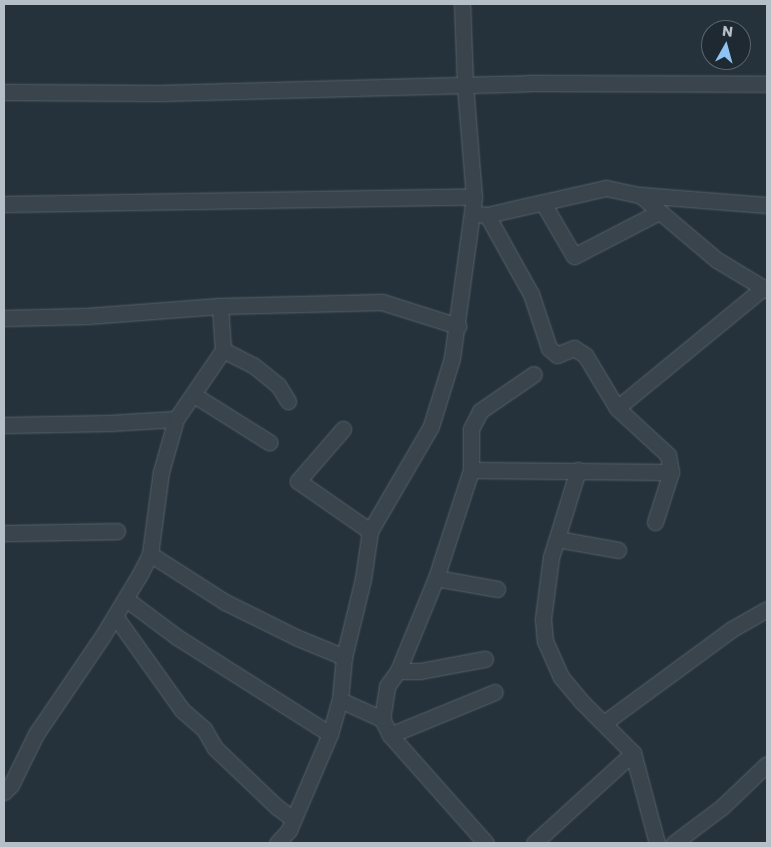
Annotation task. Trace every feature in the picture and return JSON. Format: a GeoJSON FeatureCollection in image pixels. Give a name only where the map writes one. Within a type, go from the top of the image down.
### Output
{"type":"FeatureCollection","features":[{"type":"Feature","properties":{"kind":"street"},"geometry":{"type":"LineString","coordinates":[[277,843],[289,830],[330,734],[340,700],[344,657],[364,579],[370,531],[432,426],[452,358],[458,326],[474,197],[464,84],[462,4]]}},
{"type":"Feature","properties":{"kind":"street"},"geometry":{"type":"LineString","coordinates":[[4,92],[159,92],[464,84],[767,84]]}},
{"type":"Feature","properties":{"kind":"street"},"geometry":{"type":"LineString","coordinates":[[471,213],[487,215],[606,188],[640,195],[767,205]]}},
{"type":"Feature","properties":{"kind":"street"},"geometry":{"type":"LineString","coordinates":[[617,408],[765,289],[717,260],[640,195]]}},
{"type":"Feature","properties":{"kind":"street"},"geometry":{"type":"LineString","coordinates":[[4,204],[474,197]]}},
{"type":"Feature","properties":{"kind":"street"},"geometry":{"type":"LineString","coordinates":[[543,203],[574,256],[659,212]]}},
{"type":"Feature","properties":{"kind":"street"},"geometry":{"type":"LineString","coordinates":[[487,215],[531,294],[549,348],[557,355],[574,348],[585,355],[617,408],[668,455],[671,472],[655,522]]}},
{"type":"Feature","properties":{"kind":"street"},"geometry":{"type":"LineString","coordinates":[[4,318],[87,316],[220,306],[382,302],[458,326]]}},
{"type":"Feature","properties":{"kind":"street"},"geometry":{"type":"LineString","coordinates":[[4,792],[11,785],[36,734],[126,599],[150,554],[161,472],[176,419],[223,350],[220,306]]}},
{"type":"Feature","properties":{"kind":"street"},"geometry":{"type":"LineString","coordinates":[[223,350],[252,365],[278,385],[288,401]]}},
{"type":"Feature","properties":{"kind":"street"},"geometry":{"type":"LineString","coordinates":[[486,843],[390,734],[382,719],[387,686],[398,671],[436,578],[471,470],[471,429],[480,411],[534,374]]}},
{"type":"Feature","properties":{"kind":"street"},"geometry":{"type":"LineString","coordinates":[[194,395],[269,442]]}},
{"type":"Feature","properties":{"kind":"street"},"geometry":{"type":"LineString","coordinates":[[4,425],[109,423],[176,419]]}},
{"type":"Feature","properties":{"kind":"street"},"geometry":{"type":"LineString","coordinates":[[343,429],[298,481],[370,531]]}},
{"type":"Feature","properties":{"kind":"street"},"geometry":{"type":"LineString","coordinates":[[471,470],[578,470],[639,474],[671,472]]}},
{"type":"Feature","properties":{"kind":"street"},"geometry":{"type":"LineString","coordinates":[[578,470],[551,557],[543,619],[545,641],[561,677],[633,752],[657,843]]}},
{"type":"Feature","properties":{"kind":"street"},"geometry":{"type":"LineString","coordinates":[[4,533],[117,531]]}},
{"type":"Feature","properties":{"kind":"street"},"geometry":{"type":"LineString","coordinates":[[557,539],[618,550]]}},
{"type":"Feature","properties":{"kind":"street"},"geometry":{"type":"LineString","coordinates":[[150,554],[224,602],[298,638],[344,657]]}},
{"type":"Feature","properties":{"kind":"street"},"geometry":{"type":"LineString","coordinates":[[436,578],[497,589]]}},
{"type":"Feature","properties":{"kind":"street"},"geometry":{"type":"LineString","coordinates":[[126,599],[177,637],[330,734]]}},
{"type":"Feature","properties":{"kind":"street"},"geometry":{"type":"LineString","coordinates":[[604,723],[732,629],[767,609]]}},
{"type":"Feature","properties":{"kind":"street"},"geometry":{"type":"LineString","coordinates":[[115,616],[182,710],[204,729],[222,755],[277,807],[293,819]]}},
{"type":"Feature","properties":{"kind":"street"},"geometry":{"type":"LineString","coordinates":[[398,671],[420,671],[485,660]]}},
{"type":"Feature","properties":{"kind":"street"},"geometry":{"type":"LineString","coordinates":[[390,734],[494,692]]}},
{"type":"Feature","properties":{"kind":"street"},"geometry":{"type":"LineString","coordinates":[[340,700],[382,719]]}},
{"type":"Feature","properties":{"kind":"street"},"geometry":{"type":"LineString","coordinates":[[535,843],[633,752]]}},
{"type":"Feature","properties":{"kind":"street"},"geometry":{"type":"LineString","coordinates":[[674,843],[722,807],[767,764]]}}]}
